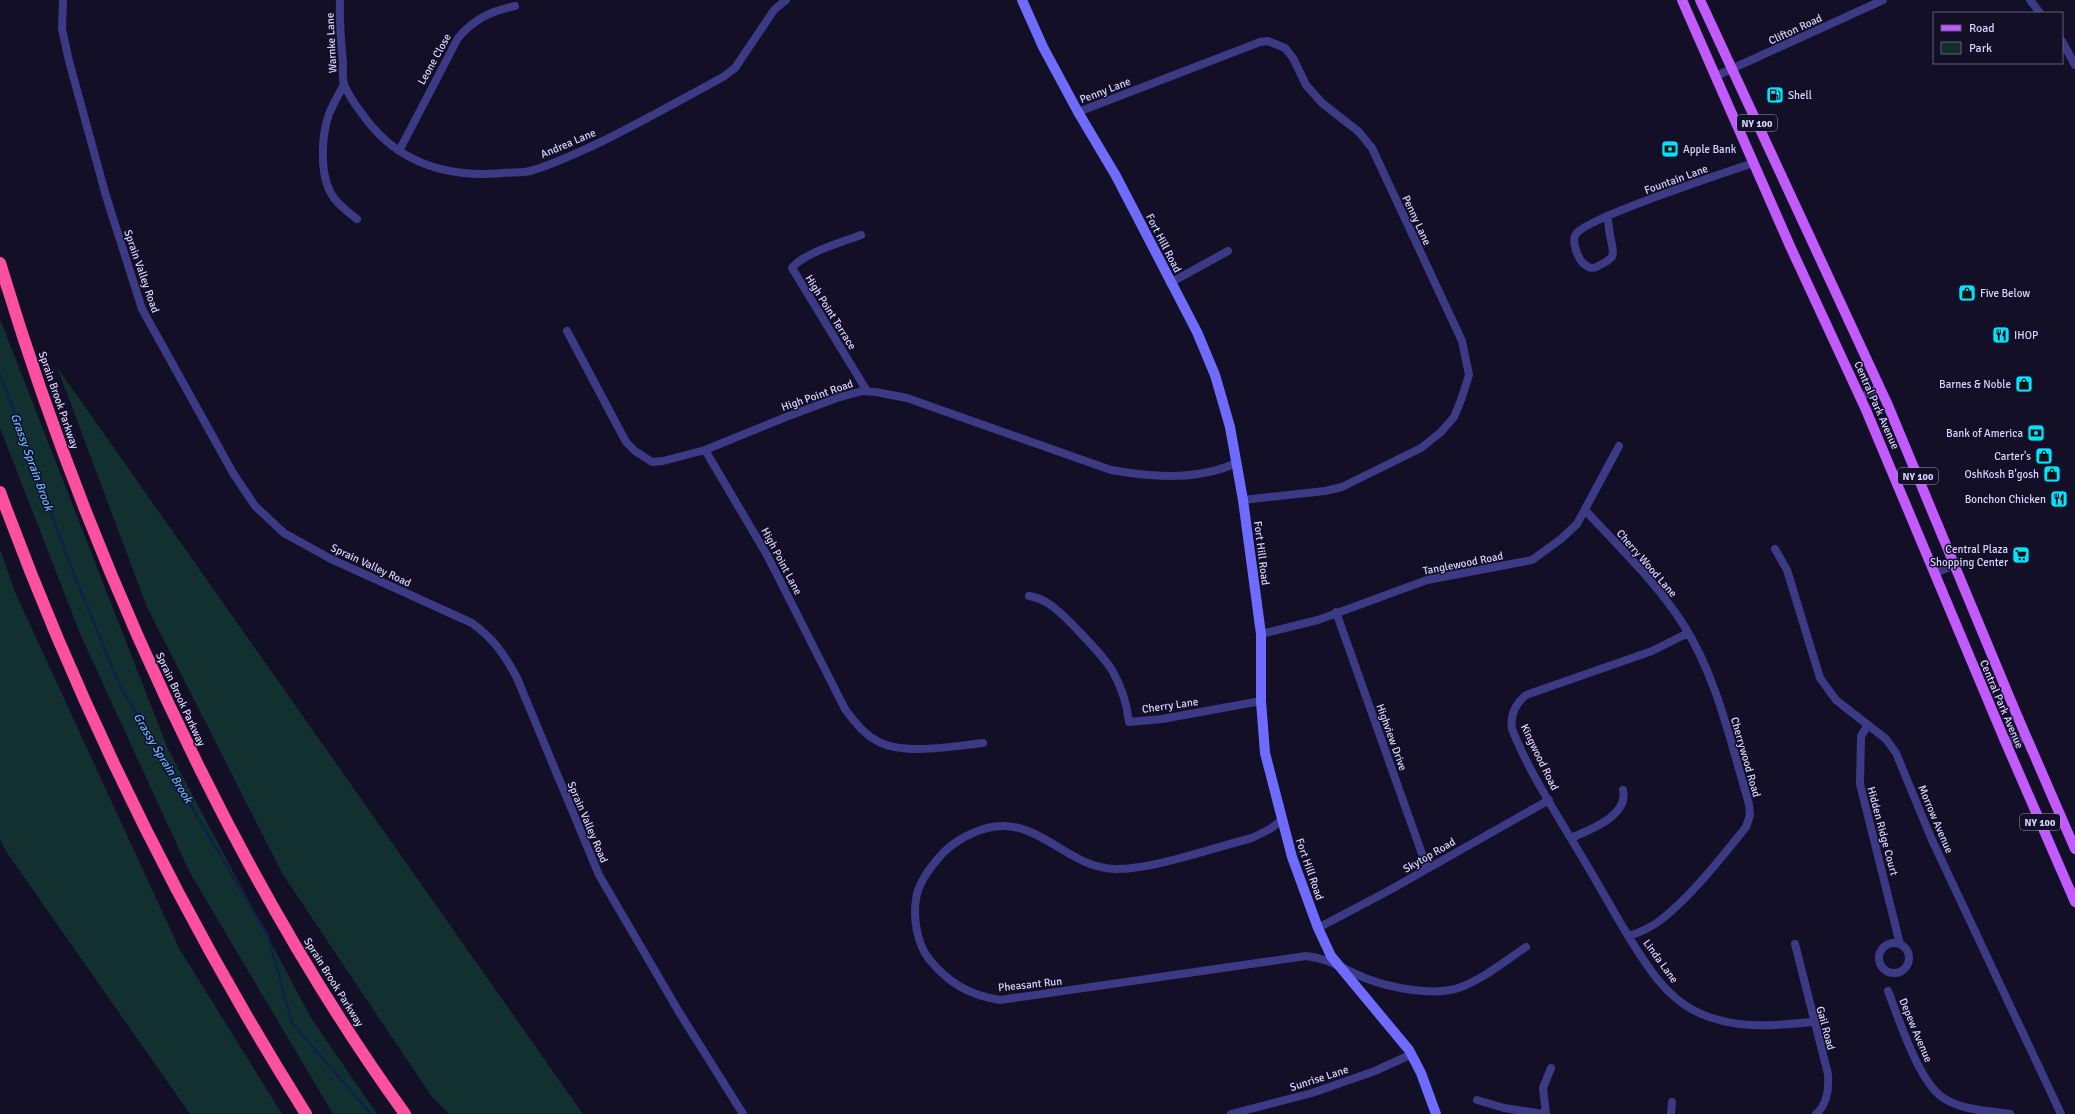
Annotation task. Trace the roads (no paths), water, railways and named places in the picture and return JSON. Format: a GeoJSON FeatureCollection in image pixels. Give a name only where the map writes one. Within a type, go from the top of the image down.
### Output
{"type":"FeatureCollection","features":[{"type":"Feature","properties":{"kind":"highway","name":"Sprain Brook Parkway"},"geometry":{"type":"LineString","coordinates":[[0,263],[32,364],[77,489],[127,611],[182,731],[241,849],[290,936],[344,1024],[405,1114]]}},
{"type":"Feature","properties":{"kind":"highway"},"geometry":{"type":"LineString","coordinates":[[0,492],[69,665],[144,826],[218,966],[306,1114]]}},
{"type":"Feature","properties":{"kind":"main road","name":"NY 100"},"geometry":{"type":"LineString","coordinates":[[1682,0],[1716,76]]}},
{"type":"Feature","properties":{"kind":"main road","name":"NY 100"},"geometry":{"type":"LineString","coordinates":[[1700,0],[1732,70]]}},
{"type":"Feature","properties":{"kind":"main road","name":"Central Park Avenue"},"geometry":{"type":"LineString","coordinates":[[1732,70],[1880,388],[2026,738],[2075,849]]}},
{"type":"Feature","properties":{"kind":"main road","name":"Central Park Avenue"},"geometry":{"type":"LineString","coordinates":[[1716,76],[1753,163],[1861,397],[2005,741],[2075,902]]}},
{"type":"Feature","properties":{"kind":"street","name":"Sprain Valley Road"},"geometry":{"type":"LineString","coordinates":[[63,0],[62,29],[69,62],[106,196],[142,309],[234,473],[255,506],[284,533],[330,559],[472,623],[490,636],[505,655],[517,678],[599,875],[679,1012],[743,1114]]}},
{"type":"Feature","properties":{"kind":"street","name":"Warnke Lane"},"geometry":{"type":"LineString","coordinates":[[340,0],[339,15],[344,84]]}},
{"type":"Feature","properties":{"kind":"street","name":"Andrea Lane"},"geometry":{"type":"LineString","coordinates":[[344,84],[356,106],[368,123],[384,139],[399,151],[426,165],[442,170],[465,174],[529,171],[562,160],[636,124],[723,77],[735,68],[774,10],[786,0]]}},
{"type":"Feature","properties":{"kind":"street","name":"Fort Hill Road"},"geometry":{"type":"LineString","coordinates":[[1022,0],[1043,48],[1078,112],[1116,176],[1170,283],[1197,332],[1214,375],[1230,427],[1243,500],[1261,634],[1261,701],[1265,753],[1292,857],[1318,928],[1331,956],[1394,1029],[1412,1054],[1436,1114]]}},
{"type":"Feature","properties":{"kind":"street","name":"Clifton Road"},"geometry":{"type":"LineString","coordinates":[[1716,76],[1883,0]]}},
{"type":"Feature","properties":{"kind":"street"},"geometry":{"type":"LineString","coordinates":[[2030,0],[2039,12]]}},
{"type":"Feature","properties":{"kind":"street","name":"Leone Close"},"geometry":{"type":"LineString","coordinates":[[399,151],[458,38],[467,27],[481,17],[515,6]]}},
{"type":"Feature","properties":{"kind":"street","name":"Penny Lane"},"geometry":{"type":"LineString","coordinates":[[1078,112],[1260,42],[1268,41],[1285,48],[1293,58],[1306,85],[1322,103],[1359,132],[1372,148],[1462,342],[1469,375],[1461,400],[1454,416],[1441,432],[1420,448],[1342,487],[1325,492],[1243,500]]}},
{"type":"Feature","properties":{"kind":"street"},"geometry":{"type":"LineString","coordinates":[[2063,43],[2075,65]]}},
{"type":"Feature","properties":{"kind":"street"},"geometry":{"type":"LineString","coordinates":[[344,84],[329,114],[323,142],[323,157],[328,186],[334,197],[357,219]]}},
{"type":"Feature","properties":{"kind":"street","name":"Fountain Lane"},"geometry":{"type":"LineString","coordinates":[[1607,216],[1611,242],[1615,250],[1613,256],[1609,261],[1594,268],[1589,268],[1580,260],[1574,239],[1576,234],[1581,229],[1607,216],[1753,163]]}},
{"type":"Feature","properties":{"kind":"street","name":"High Point Terrace"},"geometry":{"type":"LineString","coordinates":[[861,235],[808,257],[796,263],[792,268],[867,391]]}},
{"type":"Feature","properties":{"kind":"street"},"geometry":{"type":"LineString","coordinates":[[1170,283],[1228,251]]}},
{"type":"Feature","properties":{"kind":"street","name":"High Point Road"},"geometry":{"type":"LineString","coordinates":[[567,331],[617,428],[626,442],[635,452],[652,462],[705,450],[837,398],[867,391],[907,398],[1111,470],[1144,476],[1177,476],[1205,472],[1236,463]]}},
{"type":"Feature","properties":{"kind":"street"},"geometry":{"type":"LineString","coordinates":[[1861,397],[1880,388]]}},
{"type":"Feature","properties":{"kind":"street","name":"Tanglewood Road"},"geometry":{"type":"LineString","coordinates":[[1261,634],[1318,620],[1336,612],[1427,580],[1532,560],[1561,539],[1577,524],[1586,511],[1619,446]]}},
{"type":"Feature","properties":{"kind":"street","name":"High Point Lane"},"geometry":{"type":"LineString","coordinates":[[705,450],[767,555],[834,686],[844,710],[856,725],[878,742],[894,747],[917,749],[984,743]]}},
{"type":"Feature","properties":{"kind":"street","name":"Cherry Wood Lane"},"geometry":{"type":"LineString","coordinates":[[1586,511],[1664,597],[1688,633]]}},
{"type":"Feature","properties":{"kind":"street","name":"Morrow Avenue"},"geometry":{"type":"LineString","coordinates":[[1775,550],[1787,570],[1820,678],[1836,700],[1886,739],[1896,753],[1932,840],[2061,1114]]}},
{"type":"Feature","properties":{"kind":"street"},"geometry":{"type":"LineString","coordinates":[[1935,573],[1955,565]]}},
{"type":"Feature","properties":{"kind":"street","name":"Cherry Lane"},"geometry":{"type":"LineString","coordinates":[[1029,596],[1047,602],[1059,611],[1100,654],[1112,669],[1119,684],[1129,722],[1162,719],[1261,701]]}},
{"type":"Feature","properties":{"kind":"street","name":"Highview Drive"},"geometry":{"type":"LineString","coordinates":[[1336,612],[1427,868]]}},
{"type":"Feature","properties":{"kind":"street","name":"Kingwood Road"},"geometry":{"type":"LineString","coordinates":[[1605,896],[1549,800],[1512,729],[1511,720],[1519,701],[1526,695],[1610,667],[1652,651],[1688,633]]}},
{"type":"Feature","properties":{"kind":"street","name":"Cherrywood Road"},"geometry":{"type":"LineString","coordinates":[[1629,936],[1652,926],[1679,904],[1746,826],[1750,815],[1749,804],[1723,714],[1707,672],[1688,633]]}},
{"type":"Feature","properties":{"kind":"street","name":"Hidden Ridge Court"},"geometry":{"type":"LineString","coordinates":[[1868,725],[1861,736],[1860,784],[1863,802],[1900,944]]}},
{"type":"Feature","properties":{"kind":"street"},"geometry":{"type":"LineString","coordinates":[[2005,741],[2026,738]]}},
{"type":"Feature","properties":{"kind":"street"},"geometry":{"type":"LineString","coordinates":[[1571,838],[1596,826],[1621,807],[1624,796],[1623,790]]}},
{"type":"Feature","properties":{"kind":"street","name":"Skytop Road"},"geometry":{"type":"LineString","coordinates":[[1318,928],[1549,800]]}},
{"type":"Feature","properties":{"kind":"street","name":"Pheasant Run"},"geometry":{"type":"LineString","coordinates":[[1282,820],[1270,829],[1252,838],[1129,869],[1102,869],[1090,865],[1030,830],[998,826],[983,828],[954,842],[935,861],[925,877],[917,893],[914,912],[918,933],[927,956],[939,971],[952,983],[970,993],[1000,1000],[1306,956],[1318,957],[1364,978],[1384,985],[1433,991],[1448,990],[1460,987],[1480,978],[1526,947]]}},
{"type":"Feature","properties":{"kind":"street","name":"Linda Lane"},"geometry":{"type":"LineString","coordinates":[[1605,896],[1629,936],[1658,979],[1678,1000],[1694,1010],[1716,1020],[1733,1024],[1763,1026],[1813,1022]]}},
{"type":"Feature","properties":{"kind":"street","name":"Gail Road"},"geometry":{"type":"LineString","coordinates":[[1795,944],[1813,1022],[1828,1074],[1829,1087],[1826,1100],[1816,1114]]}},
{"type":"Feature","properties":{"kind":"street","name":"Depew Avenue"},"geometry":{"type":"LineString","coordinates":[[1888,991],[1913,1054],[1923,1074],[1935,1090],[1953,1102],[1971,1108],[2010,1114]]}},
{"type":"Feature","properties":{"kind":"street","name":"Sunrise Lane"},"geometry":{"type":"LineString","coordinates":[[1231,1114],[1312,1093],[1375,1071],[1412,1054]]}},
{"type":"Feature","properties":{"kind":"street"},"geometry":{"type":"LineString","coordinates":[[1477,1100],[1504,1108],[1545,1114],[1542,1088],[1551,1068]]}},
{"type":"Feature","properties":{"kind":"street"},"geometry":{"type":"LineString","coordinates":[[1671,1114],[1672,1102]]}},
{"type":"Feature","properties":{"kind":"waterway","name":"Grassy Sprain Brook"},"geometry":{"type":"LineString","coordinates":[[0,374],[71,567],[119,684],[268,936],[292,1023],[371,1114]]}},
{"type":"Feature","properties":{"kind":"place","name":"Shell"},"geometry":{"type":"Point","coordinates":[1775,95]}},
{"type":"Feature","properties":{"kind":"place","name":"Apple Bank"},"geometry":{"type":"Point","coordinates":[1670,149]}},
{"type":"Feature","properties":{"kind":"place","name":"Five Below"},"geometry":{"type":"Point","coordinates":[1967,293]}},
{"type":"Feature","properties":{"kind":"place","name":"IHOP"},"geometry":{"type":"Point","coordinates":[2001,335]}},
{"type":"Feature","properties":{"kind":"place","name":"Barnes & Noble"},"geometry":{"type":"Point","coordinates":[2024,384]}},
{"type":"Feature","properties":{"kind":"place","name":"Bank of America"},"geometry":{"type":"Point","coordinates":[2036,433]}},
{"type":"Feature","properties":{"kind":"place","name":"Carter's"},"geometry":{"type":"Point","coordinates":[2044,456]}},
{"type":"Feature","properties":{"kind":"place","name":"OshKosh B'gosh"},"geometry":{"type":"Point","coordinates":[2052,474]}},
{"type":"Feature","properties":{"kind":"place","name":"Bonchon Chicken"},"geometry":{"type":"Point","coordinates":[2059,499]}},
{"type":"Feature","properties":{"kind":"place","name":"Central Plaza Shopping Center"},"geometry":{"type":"Point","coordinates":[2021,555]}}]}
